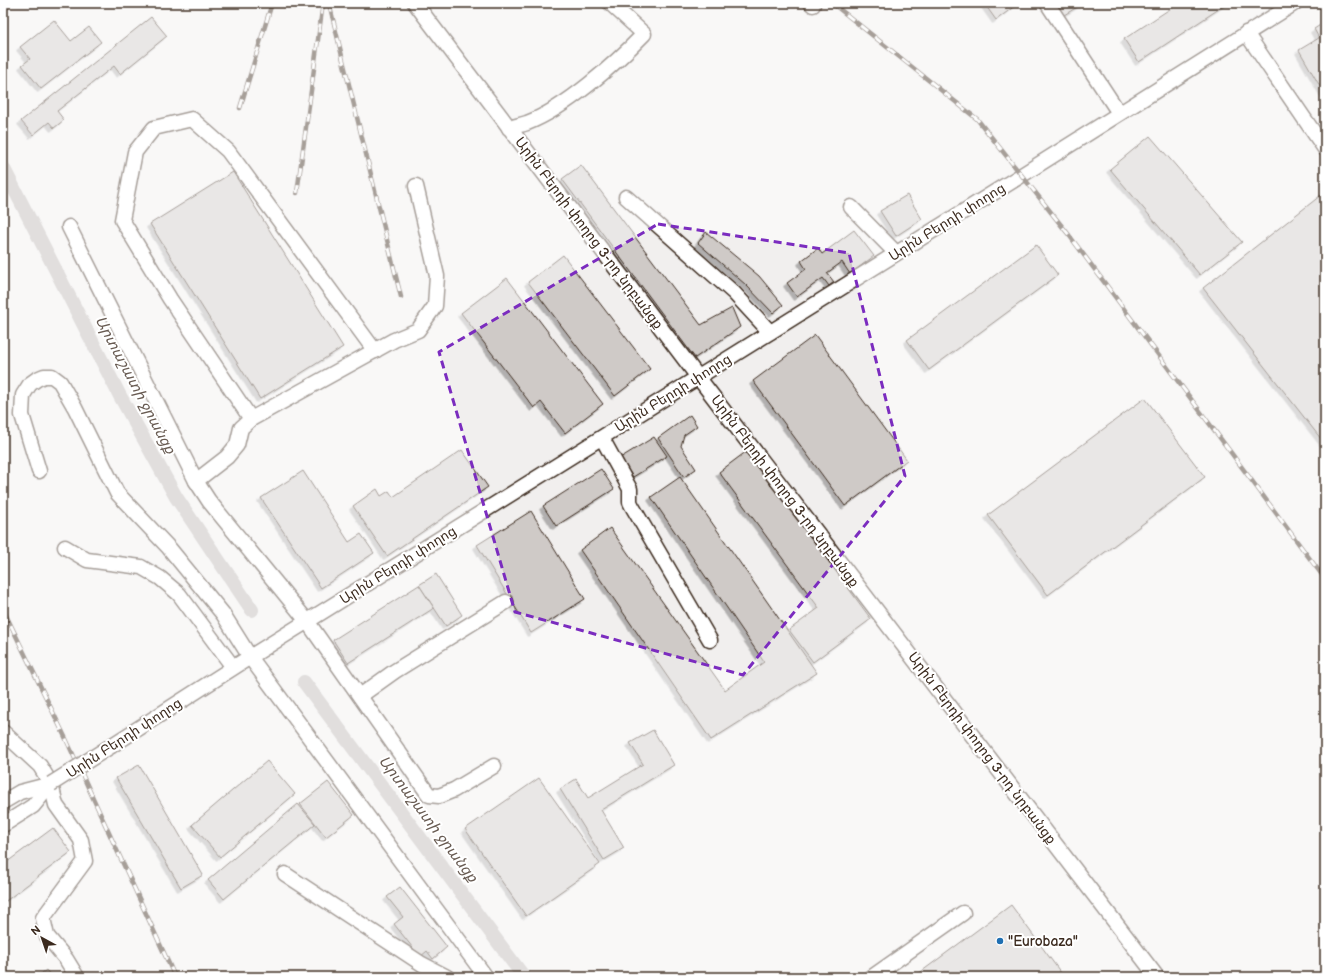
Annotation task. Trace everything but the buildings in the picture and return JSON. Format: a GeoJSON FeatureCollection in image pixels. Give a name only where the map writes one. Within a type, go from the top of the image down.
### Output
{"type":"FeatureCollection","features":[{"type":"Feature","properties":{"kind":"street","name":"Արին Բերդի փողոց 3-րդ նրբանցք"},"geometry":{"type":"LineString","coordinates":[[415,3],[698,377],[1157,977]]}},
{"type":"Feature","properties":{"kind":"street"},"geometry":{"type":"LineString","coordinates":[[509,128],[527,123],[550,112],[568,100],[628,51],[644,34],[610,3]]}},
{"type":"Feature","properties":{"kind":"street"},"geometry":{"type":"LineString","coordinates":[[1047,3],[1119,114]]}},
{"type":"Feature","properties":{"kind":"street","name":"Արին Բերդի փողոց"},"geometry":{"type":"LineString","coordinates":[[3,825],[32,806],[51,784],[233,667],[602,438],[1295,3]]}},
{"type":"Feature","properties":{"kind":"street"},"geometry":{"type":"LineString","coordinates":[[1246,33],[1325,149]]}},
{"type":"Feature","properties":{"kind":"street"},"geometry":{"type":"LineString","coordinates":[[250,419],[170,299],[122,220],[135,152],[154,128],[192,119],[228,151],[375,351]]}},
{"type":"Feature","properties":{"kind":"street"},"geometry":{"type":"LineString","coordinates":[[196,481],[227,457],[237,445],[241,428],[250,419],[394,340],[418,330],[435,306],[437,276],[416,186]]}},
{"type":"Feature","properties":{"kind":"street"},"geometry":{"type":"LineString","coordinates":[[626,197],[734,294],[770,332]]}},
{"type":"Feature","properties":{"kind":"street"},"geometry":{"type":"LineString","coordinates":[[851,207],[896,253]]}},
{"type":"Feature","properties":{"kind":"street"},"geometry":{"type":"LineString","coordinates":[[69,227],[196,481],[209,501],[307,622],[429,795],[439,796],[454,790],[494,766]]}},
{"type":"Feature","properties":{"kind":"street"},"geometry":{"type":"LineString","coordinates":[[39,471],[22,415],[24,395],[30,384],[37,379],[44,376],[52,376],[60,382],[75,408],[117,493],[169,548],[223,614],[250,657],[486,977]]}},
{"type":"Feature","properties":{"kind":"street"},"geometry":{"type":"LineString","coordinates":[[602,438],[630,490],[630,502],[632,506],[710,640]]}},
{"type":"Feature","properties":{"kind":"street"},"geometry":{"type":"LineString","coordinates":[[65,547],[87,560],[141,567],[160,578],[178,594],[233,667]]}},
{"type":"Feature","properties":{"kind":"street"},"geometry":{"type":"LineString","coordinates":[[360,696],[407,664],[506,602]]}},
{"type":"Feature","properties":{"kind":"street"},"geometry":{"type":"LineString","coordinates":[[3,732],[40,766],[51,784],[56,805],[81,840],[85,861],[44,918],[47,936],[66,958],[77,977]]}},
{"type":"Feature","properties":{"kind":"street","name":"Արին Բերդի փողոց"},"geometry":{"type":"LineString","coordinates":[[3,802],[20,792],[51,784]]}},
{"type":"Feature","properties":{"kind":"street"},"geometry":{"type":"LineString","coordinates":[[285,874],[422,964],[447,977]]}},
{"type":"Feature","properties":{"kind":"street"},"geometry":{"type":"LineString","coordinates":[[872,977],[963,913]]}},
{"type":"Feature","properties":{"kind":"highlighted area"},"geometry":{"type":"Polygon","coordinates":[[[658,224],[849,253],[905,476],[743,675],[515,612],[439,352],[658,224]]]}},
{"type":"Feature","properties":{"kind":"shaded area"},"geometry":{"type":"Polygon","coordinates":[[[3,3],[1325,3],[1325,977],[3,977],[3,3]]]}},
{"type":"Feature","properties":{"kind":"waterway","name":"Արտաշատի ջրանցք"},"geometry":{"type":"LineString","coordinates":[[3,167],[120,396],[176,497],[252,610]]}},
{"type":"Feature","properties":{"kind":"waterway","name":"Արտաշատի ջրանցք"},"geometry":{"type":"LineString","coordinates":[[304,682],[524,977]]}},
{"type":"Feature","properties":{"kind":"railway"},"geometry":{"type":"LineString","coordinates":[[240,108],[272,3]]}},
{"type":"Feature","properties":{"kind":"railway"},"geometry":{"type":"LineString","coordinates":[[297,193],[323,3]]}},
{"type":"Feature","properties":{"kind":"railway"},"geometry":{"type":"LineString","coordinates":[[329,3],[401,297]]}},
{"type":"Feature","properties":{"kind":"railway"},"geometry":{"type":"LineString","coordinates":[[832,3],[977,119],[1069,235],[1325,579]]}},
{"type":"Feature","properties":{"kind":"railway"},"geometry":{"type":"LineString","coordinates":[[3,609],[66,739],[175,977]]}},
{"type":"Feature","properties":{"kind":"place","name":"\"Eurobaza\""},"geometry":{"type":"Point","coordinates":[1000,941]}}]}
